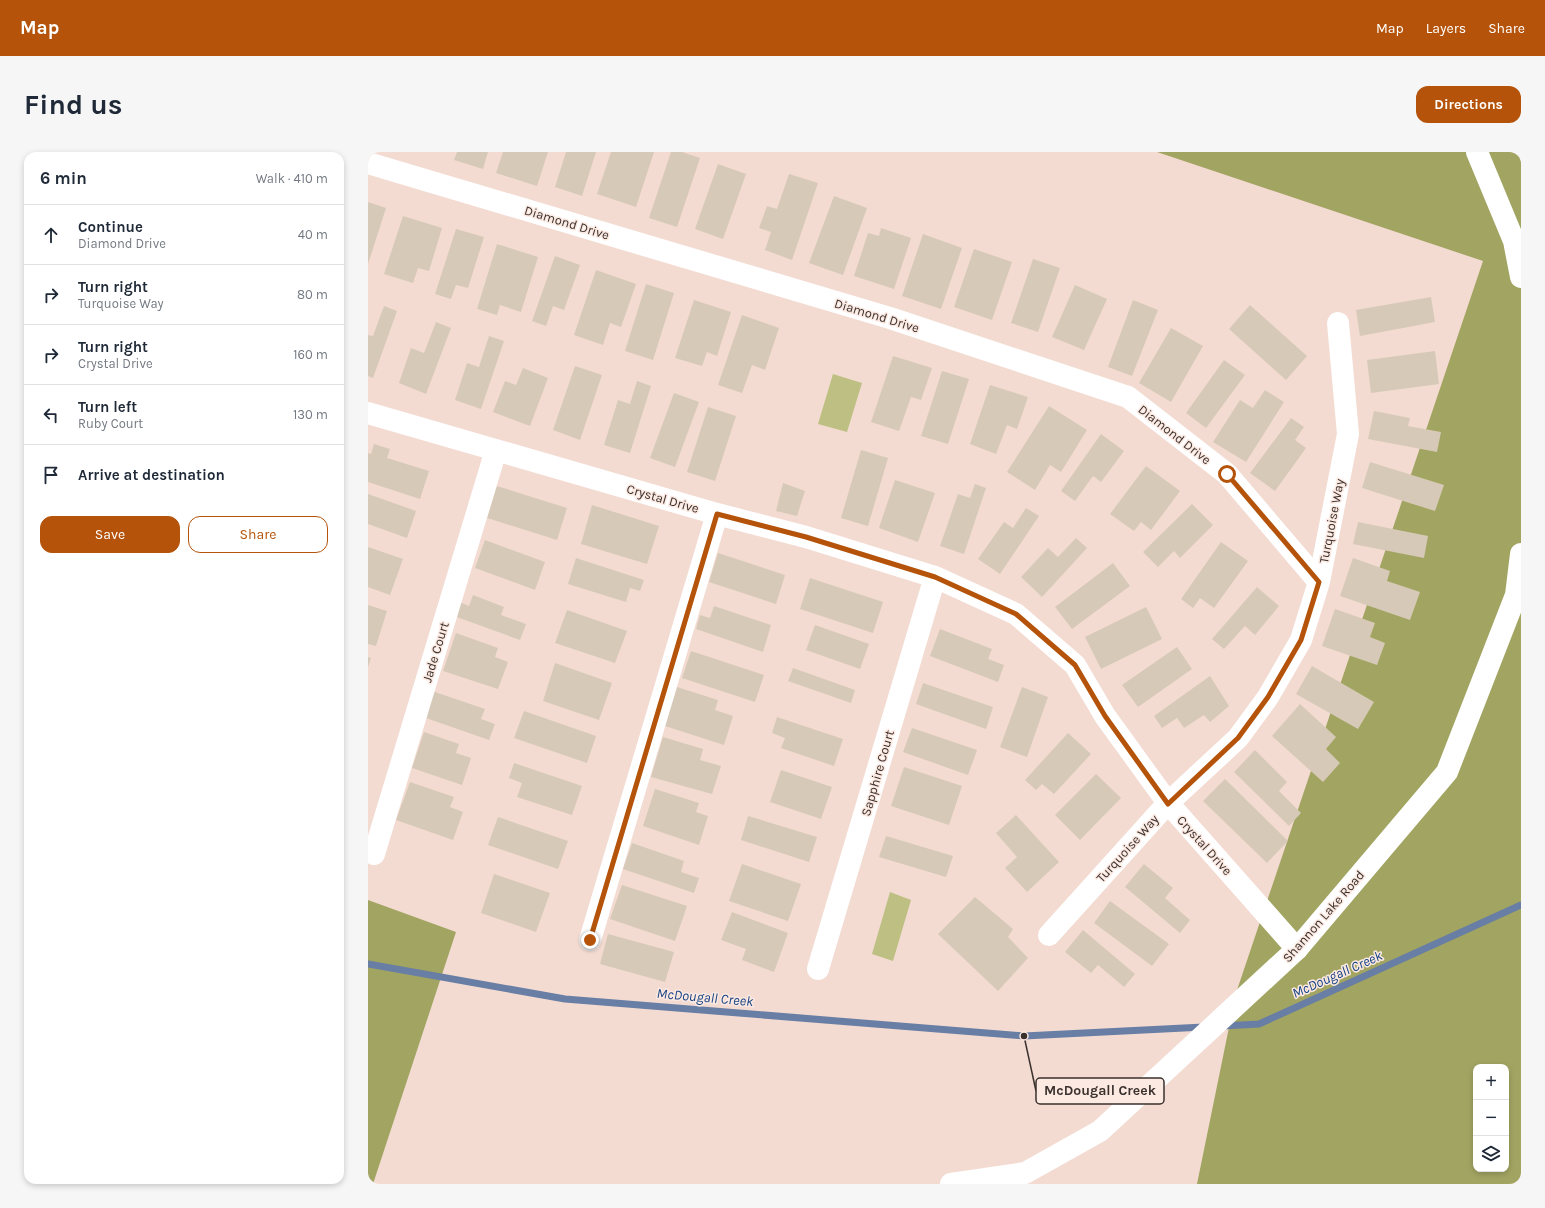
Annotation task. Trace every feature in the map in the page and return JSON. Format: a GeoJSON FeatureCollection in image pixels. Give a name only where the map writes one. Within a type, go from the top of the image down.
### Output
{"type":"FeatureCollection","features":[{"type":"Feature","properties":{"kind":"main road"},"geometry":{"type":"LineString","coordinates":[[1477,152],[1514,241],[1521,277]]}},
{"type":"Feature","properties":{"kind":"main road","name":"Diamond Drive"},"geometry":{"type":"LineString","coordinates":[[368,163],[890,318],[1128,397],[1227,474],[1319,582]]}},
{"type":"Feature","properties":{"kind":"main road","name":"Turquoise Way"},"geometry":{"type":"LineString","coordinates":[[1049,935],[1168,804],[1238,738],[1268,697],[1301,640],[1319,582],[1348,434],[1338,323]]}},
{"type":"Feature","properties":{"kind":"main road","name":"Crystal Drive"},"geometry":{"type":"LineString","coordinates":[[368,413],[717,514],[806,537],[935,577],[1016,614],[1075,665],[1105,716],[1168,804],[1281,929],[1297,949]]}},
{"type":"Feature","properties":{"kind":"main road","name":"Jade Court"},"geometry":{"type":"LineString","coordinates":[[374,854],[496,450]]}},
{"type":"Feature","properties":{"kind":"main road"},"geometry":{"type":"LineString","coordinates":[[590,940],[717,514]]}},
{"type":"Feature","properties":{"kind":"main road","name":"Shannon Lake Road"},"geometry":{"type":"LineString","coordinates":[[952,1184],[1024,1173],[1100,1131],[1297,949],[1447,772],[1516,595],[1521,554]]}},
{"type":"Feature","properties":{"kind":"main road","name":"Sapphire Court"},"geometry":{"type":"LineString","coordinates":[[818,969],[935,577]]}},
{"type":"Feature","properties":{"kind":"green space"},"geometry":{"type":"Polygon","coordinates":[[[1157,152],[1521,152],[1521,1184],[1197,1184],[1236,993],[1483,261],[1157,152]]]}},
{"type":"Feature","properties":{"kind":"green space"},"geometry":{"type":"Polygon","coordinates":[[[833,374],[862,383],[847,432],[818,424],[833,374]]]}},
{"type":"Feature","properties":{"kind":"green space"},"geometry":{"type":"Polygon","coordinates":[[[890,892],[911,900],[893,961],[872,954],[890,892]]]}},
{"type":"Feature","properties":{"kind":"green space"},"geometry":{"type":"Polygon","coordinates":[[[368,900],[456,932],[373,1184],[368,1184],[368,900]]]}},
{"type":"Feature","properties":{"kind":"building"},"geometry":{"type":"Polygon","coordinates":[[[457,152],[488,152],[483,169],[454,160],[457,152]]]}},
{"type":"Feature","properties":{"kind":"building"},"geometry":{"type":"Polygon","coordinates":[[[503,152],[548,152],[537,186],[496,173],[503,152]]]}},
{"type":"Feature","properties":{"kind":"building"},"geometry":{"type":"Polygon","coordinates":[[[566,152],[596,152],[582,196],[555,187],[566,152]]]}},
{"type":"Feature","properties":{"kind":"building"},"geometry":{"type":"Polygon","coordinates":[[[611,152],[654,152],[636,207],[597,194],[611,152]]]}},
{"type":"Feature","properties":{"kind":"building"},"geometry":{"type":"Polygon","coordinates":[[[671,152],[682,152],[700,158],[677,227],[649,218],[671,152]]]}},
{"type":"Feature","properties":{"kind":"building"},"geometry":{"type":"Polygon","coordinates":[[[718,164],[746,174],[723,239],[695,229],[718,164]]]}},
{"type":"Feature","properties":{"kind":"building"},"geometry":{"type":"Polygon","coordinates":[[[789,174],[818,183],[792,260],[765,250],[771,232],[759,228],[767,206],[777,209],[789,174]]]}},
{"type":"Feature","properties":{"kind":"building"},"geometry":{"type":"Polygon","coordinates":[[[834,196],[867,208],[843,275],[809,263],[834,196]]]}},
{"type":"Feature","properties":{"kind":"building"},"geometry":{"type":"Polygon","coordinates":[[[368,202],[386,208],[368,264],[368,202]]]}},
{"type":"Feature","properties":{"kind":"building"},"geometry":{"type":"Polygon","coordinates":[[[403,216],[442,228],[429,271],[418,268],[413,283],[384,274],[403,216]]]}},
{"type":"Feature","properties":{"kind":"building"},"geometry":{"type":"Polygon","coordinates":[[[881,228],[911,238],[894,289],[854,276],[868,233],[879,236],[881,228]]]}},
{"type":"Feature","properties":{"kind":"building"},"geometry":{"type":"Polygon","coordinates":[[[456,229],[484,237],[468,288],[456,285],[451,299],[435,294],[456,229]]]}},
{"type":"Feature","properties":{"kind":"building"},"geometry":{"type":"Polygon","coordinates":[[[923,234],[962,248],[941,309],[902,296],[923,234]]]}},
{"type":"Feature","properties":{"kind":"building"},"geometry":{"type":"Polygon","coordinates":[[[497,244],[538,257],[521,312],[500,305],[497,315],[477,309],[497,244]]]}},
{"type":"Feature","properties":{"kind":"building"},"geometry":{"type":"Polygon","coordinates":[[[974,249],[1012,262],[992,320],[954,307],[974,249]]]}},
{"type":"Feature","properties":{"kind":"building"},"geometry":{"type":"Polygon","coordinates":[[[555,256],[580,265],[564,310],[553,306],[546,326],[532,321],[555,256]]]}},
{"type":"Feature","properties":{"kind":"building"},"geometry":{"type":"Polygon","coordinates":[[[1033,259],[1060,268],[1038,332],[1011,323],[1033,259]]]}},
{"type":"Feature","properties":{"kind":"building"},"geometry":{"type":"Polygon","coordinates":[[[596,270],[636,284],[621,327],[610,323],[603,345],[574,335],[596,270]]]}},
{"type":"Feature","properties":{"kind":"building"},"geometry":{"type":"Polygon","coordinates":[[[646,284],[674,293],[653,360],[625,351],[646,284]]]}},
{"type":"Feature","properties":{"kind":"building"},"geometry":{"type":"Polygon","coordinates":[[[1075,285],[1107,299],[1084,350],[1052,337],[1075,285]]]}},
{"type":"Feature","properties":{"kind":"building"},"geometry":{"type":"Polygon","coordinates":[[[1431,297],[1435,322],[1360,336],[1356,310],[1431,297]]]}},
{"type":"Feature","properties":{"kind":"building"},"geometry":{"type":"Polygon","coordinates":[[[694,300],[731,312],[717,356],[707,352],[702,366],[675,358],[694,300]]]}},
{"type":"Feature","properties":{"kind":"building"},"geometry":{"type":"Polygon","coordinates":[[[1133,300],[1158,310],[1132,376],[1108,367],[1133,300]]]}},
{"type":"Feature","properties":{"kind":"building"},"geometry":{"type":"Polygon","coordinates":[[[1250,305],[1307,356],[1286,380],[1229,329],[1250,305]]]}},
{"type":"Feature","properties":{"kind":"building"},"geometry":{"type":"Polygon","coordinates":[[[384,306],[397,311],[373,378],[368,376],[368,335],[373,336],[384,306]]]}},
{"type":"Feature","properties":{"kind":"building"},"geometry":{"type":"Polygon","coordinates":[[[742,315],[779,328],[765,370],[752,365],[742,393],[718,385],[742,315]]]}},
{"type":"Feature","properties":{"kind":"building"},"geometry":{"type":"Polygon","coordinates":[[[436,322],[451,328],[426,394],[399,383],[411,348],[424,353],[436,322]]]}},
{"type":"Feature","properties":{"kind":"building"},"geometry":{"type":"Polygon","coordinates":[[[1171,328],[1203,346],[1171,402],[1139,383],[1171,328]]]}},
{"type":"Feature","properties":{"kind":"building"},"geometry":{"type":"Polygon","coordinates":[[[489,336],[504,341],[481,409],[455,400],[467,363],[479,367],[489,336]]]}},
{"type":"Feature","properties":{"kind":"building"},"geometry":{"type":"Polygon","coordinates":[[[1435,351],[1439,384],[1371,393],[1367,360],[1435,351]]]}},
{"type":"Feature","properties":{"kind":"building"},"geometry":{"type":"Polygon","coordinates":[[[893,356],[932,368],[921,400],[911,397],[899,431],[871,422],[893,356]]]}},
{"type":"Feature","properties":{"kind":"building"},"geometry":{"type":"Polygon","coordinates":[[[1224,360],[1245,375],[1206,428],[1186,413],[1224,360]]]}},
{"type":"Feature","properties":{"kind":"building"},"geometry":{"type":"Polygon","coordinates":[[[575,366],[602,375],[580,440],[553,430],[575,366]]]}},
{"type":"Feature","properties":{"kind":"building"},"geometry":{"type":"Polygon","coordinates":[[[523,368],[548,378],[530,426],[493,412],[505,381],[516,385],[523,368]]]}},
{"type":"Feature","properties":{"kind":"building"},"geometry":{"type":"Polygon","coordinates":[[[942,371],[969,379],[948,444],[921,436],[942,371]]]}},
{"type":"Feature","properties":{"kind":"building"},"geometry":{"type":"Polygon","coordinates":[[[637,381],[651,386],[630,453],[604,445],[618,400],[630,404],[637,381]]]}},
{"type":"Feature","properties":{"kind":"building"},"geometry":{"type":"Polygon","coordinates":[[[990,385],[1028,397],[1017,429],[1007,425],[996,454],[970,444],[990,385]]]}},
{"type":"Feature","properties":{"kind":"building"},"geometry":{"type":"Polygon","coordinates":[[[1265,390],[1284,402],[1246,462],[1213,442],[1240,400],[1253,408],[1265,390]]]}},
{"type":"Feature","properties":{"kind":"building"},"geometry":{"type":"Polygon","coordinates":[[[674,393],[699,402],[675,467],[650,458],[674,393]]]}},
{"type":"Feature","properties":{"kind":"building"},"geometry":{"type":"Polygon","coordinates":[[[1049,406],[1087,430],[1061,472],[1050,465],[1035,490],[1007,472],[1049,406]]]}},
{"type":"Feature","properties":{"kind":"building"},"geometry":{"type":"Polygon","coordinates":[[[708,407],[736,416],[715,481],[687,472],[708,407]]]}},
{"type":"Feature","properties":{"kind":"building"},"geometry":{"type":"Polygon","coordinates":[[[1374,411],[1410,418],[1408,426],[1441,432],[1437,452],[1368,439],[1374,411]]]}},
{"type":"Feature","properties":{"kind":"building"},"geometry":{"type":"Polygon","coordinates":[[[1291,418],[1304,427],[1295,440],[1306,448],[1275,491],[1250,473],[1291,418]]]}},
{"type":"Feature","properties":{"kind":"building"},"geometry":{"type":"Polygon","coordinates":[[[1101,434],[1124,451],[1101,482],[1093,476],[1075,501],[1061,491],[1101,434]]]}},
{"type":"Feature","properties":{"kind":"building"},"geometry":{"type":"Polygon","coordinates":[[[374,444],[390,449],[387,458],[429,471],[420,499],[368,482],[368,453],[371,454],[374,444]]]}},
{"type":"Feature","properties":{"kind":"building"},"geometry":{"type":"Polygon","coordinates":[[[861,450],[888,458],[868,526],[841,518],[861,450]]]}},
{"type":"Feature","properties":{"kind":"building"},"geometry":{"type":"Polygon","coordinates":[[[1370,462],[1444,485],[1435,511],[1362,488],[1370,462]]]}},
{"type":"Feature","properties":{"kind":"building"},"geometry":{"type":"Polygon","coordinates":[[[1146,466],[1180,491],[1151,530],[1141,522],[1134,531],[1110,514],[1146,466]]]}},
{"type":"Feature","properties":{"kind":"building"},"geometry":{"type":"Polygon","coordinates":[[[895,480],[935,493],[918,542],[879,528],[895,480]]]}},
{"type":"Feature","properties":{"kind":"building"},"geometry":{"type":"Polygon","coordinates":[[[783,483],[805,491],[797,516],[776,511],[783,483]]]}},
{"type":"Feature","properties":{"kind":"building"},"geometry":{"type":"Polygon","coordinates":[[[975,484],[986,488],[964,554],[940,546],[958,494],[970,498],[975,484]]]}},
{"type":"Feature","properties":{"kind":"building"},"geometry":{"type":"Polygon","coordinates":[[[497,486],[567,508],[557,540],[487,518],[497,486]]]}},
{"type":"Feature","properties":{"kind":"building"},"geometry":{"type":"Polygon","coordinates":[[[368,494],[416,511],[407,538],[368,524],[368,494]]]}},
{"type":"Feature","properties":{"kind":"building"},"geometry":{"type":"Polygon","coordinates":[[[1192,504],[1213,525],[1180,558],[1174,551],[1158,567],[1143,552],[1192,504]]]}},
{"type":"Feature","properties":{"kind":"building"},"geometry":{"type":"Polygon","coordinates":[[[592,505],[659,526],[647,564],[581,544],[592,505]]]}},
{"type":"Feature","properties":{"kind":"building"},"geometry":{"type":"Polygon","coordinates":[[[1026,508],[1039,516],[1000,574],[978,559],[1004,522],[1013,528],[1026,508]]]}},
{"type":"Feature","properties":{"kind":"building"},"geometry":{"type":"Polygon","coordinates":[[[1358,522],[1428,536],[1424,558],[1353,544],[1358,522]]]}},
{"type":"Feature","properties":{"kind":"building"},"geometry":{"type":"Polygon","coordinates":[[[1076,538],[1087,548],[1042,597],[1021,577],[1048,548],[1058,557],[1076,538]]]}},
{"type":"Feature","properties":{"kind":"building"},"geometry":{"type":"Polygon","coordinates":[[[485,540],[545,562],[535,590],[475,568],[485,540]]]}},
{"type":"Feature","properties":{"kind":"building"},"geometry":{"type":"Polygon","coordinates":[[[1221,542],[1248,561],[1214,608],[1200,598],[1193,608],[1181,599],[1221,542]]]}},
{"type":"Feature","properties":{"kind":"building"},"geometry":{"type":"Polygon","coordinates":[[[368,547],[403,559],[390,595],[368,587],[368,547]]]}},
{"type":"Feature","properties":{"kind":"building"},"geometry":{"type":"Polygon","coordinates":[[[718,553],[785,575],[776,604],[709,582],[718,553]]]}},
{"type":"Feature","properties":{"kind":"building"},"geometry":{"type":"Polygon","coordinates":[[[576,558],[644,580],[640,591],[630,588],[626,602],[568,584],[576,558]]]}},
{"type":"Feature","properties":{"kind":"building"},"geometry":{"type":"Polygon","coordinates":[[[1353,558],[1390,571],[1387,581],[1420,592],[1410,620],[1340,596],[1353,558]]]}},
{"type":"Feature","properties":{"kind":"building"},"geometry":{"type":"Polygon","coordinates":[[[1113,563],[1130,586],[1072,629],[1055,607],[1113,563]]]}},
{"type":"Feature","properties":{"kind":"building"},"geometry":{"type":"Polygon","coordinates":[[[810,578],[883,602],[873,633],[800,609],[810,578]]]}},
{"type":"Feature","properties":{"kind":"building"},"geometry":{"type":"Polygon","coordinates":[[[1257,587],[1279,606],[1255,635],[1245,626],[1224,649],[1212,639],[1257,587]]]}},
{"type":"Feature","properties":{"kind":"building"},"geometry":{"type":"Polygon","coordinates":[[[473,595],[504,607],[501,615],[526,624],[520,640],[454,616],[459,602],[469,606],[473,595]]]}},
{"type":"Feature","properties":{"kind":"building"},"geometry":{"type":"Polygon","coordinates":[[[368,605],[387,611],[376,646],[368,644],[368,605]]]}},
{"type":"Feature","properties":{"kind":"building"},"geometry":{"type":"Polygon","coordinates":[[[714,606],[771,625],[763,652],[696,629],[700,615],[710,618],[714,606]]]}},
{"type":"Feature","properties":{"kind":"building"},"geometry":{"type":"Polygon","coordinates":[[[1146,607],[1162,639],[1101,669],[1085,637],[1146,607]]]}},
{"type":"Feature","properties":{"kind":"building"},"geometry":{"type":"Polygon","coordinates":[[[1335,609],[1375,623],[1370,637],[1385,643],[1377,665],[1322,646],[1335,609]]]}},
{"type":"Feature","properties":{"kind":"building"},"geometry":{"type":"Polygon","coordinates":[[[567,610],[627,631],[615,663],[555,643],[567,610]]]}},
{"type":"Feature","properties":{"kind":"building"},"geometry":{"type":"Polygon","coordinates":[[[815,625],[869,644],[860,669],[806,650],[815,625]]]}},
{"type":"Feature","properties":{"kind":"building"},"geometry":{"type":"Polygon","coordinates":[[[940,629],[992,649],[988,659],[1004,665],[998,682],[930,656],[940,629]]]}},
{"type":"Feature","properties":{"kind":"building"},"geometry":{"type":"Polygon","coordinates":[[[456,633],[498,648],[495,657],[508,662],[498,689],[443,671],[456,633]]]}},
{"type":"Feature","properties":{"kind":"building"},"geometry":{"type":"Polygon","coordinates":[[[1177,647],[1192,669],[1138,707],[1122,685],[1177,647]]]}},
{"type":"Feature","properties":{"kind":"building"},"geometry":{"type":"Polygon","coordinates":[[[691,651],[764,675],[755,702],[682,678],[691,651]]]}},
{"type":"Feature","properties":{"kind":"building"},"geometry":{"type":"Polygon","coordinates":[[[368,657],[371,658],[368,667],[368,657]]]}},
{"type":"Feature","properties":{"kind":"building"},"geometry":{"type":"Polygon","coordinates":[[[555,663],[612,683],[599,720],[543,701],[555,663]]]}},
{"type":"Feature","properties":{"kind":"building"},"geometry":{"type":"Polygon","coordinates":[[[1312,666],[1374,702],[1358,729],[1296,694],[1312,666]]]}},
{"type":"Feature","properties":{"kind":"building"},"geometry":{"type":"Polygon","coordinates":[[[793,668],[855,690],[851,703],[788,681],[793,668]]]}},
{"type":"Feature","properties":{"kind":"building"},"geometry":{"type":"Polygon","coordinates":[[[1210,676],[1229,706],[1210,722],[1204,715],[1184,728],[1177,718],[1162,728],[1154,716],[1210,676]]]}},
{"type":"Feature","properties":{"kind":"building"},"geometry":{"type":"Polygon","coordinates":[[[923,683],[993,707],[986,729],[916,704],[923,683]]]}},
{"type":"Feature","properties":{"kind":"building"},"geometry":{"type":"Polygon","coordinates":[[[677,687],[718,700],[715,710],[733,716],[724,745],[665,726],[677,687]]]}},
{"type":"Feature","properties":{"kind":"building"},"geometry":{"type":"Polygon","coordinates":[[[1022,687],[1048,697],[1027,757],[1000,747],[1022,687]]]}},
{"type":"Feature","properties":{"kind":"building"},"geometry":{"type":"Polygon","coordinates":[[[432,691],[485,709],[481,719],[495,724],[489,740],[423,717],[432,691]]]}},
{"type":"Feature","properties":{"kind":"building"},"geometry":{"type":"Polygon","coordinates":[[[1300,704],[1336,737],[1326,749],[1340,763],[1323,782],[1272,736],[1300,704]]]}},
{"type":"Feature","properties":{"kind":"building"},"geometry":{"type":"Polygon","coordinates":[[[524,711],[596,736],[587,763],[514,738],[524,711]]]}},
{"type":"Feature","properties":{"kind":"building"},"geometry":{"type":"Polygon","coordinates":[[[777,717],[843,739],[834,766],[781,748],[785,738],[772,733],[777,717]]]}},
{"type":"Feature","properties":{"kind":"building"},"geometry":{"type":"Polygon","coordinates":[[[912,728],[977,750],[968,775],[903,752],[912,728]]]}},
{"type":"Feature","properties":{"kind":"building"},"geometry":{"type":"Polygon","coordinates":[[[424,732],[459,744],[456,753],[471,758],[462,785],[412,768],[424,732]]]}},
{"type":"Feature","properties":{"kind":"building"},"geometry":{"type":"Polygon","coordinates":[[[1068,733],[1091,754],[1054,794],[1042,784],[1036,790],[1025,780],[1068,733]]]}},
{"type":"Feature","properties":{"kind":"building"},"geometry":{"type":"Polygon","coordinates":[[[663,737],[703,749],[700,760],[721,766],[712,794],[651,777],[663,737]]]}},
{"type":"Feature","properties":{"kind":"building"},"geometry":{"type":"Polygon","coordinates":[[[1255,750],[1287,782],[1279,791],[1301,813],[1289,826],[1234,772],[1255,750]]]}},
{"type":"Feature","properties":{"kind":"building"},"geometry":{"type":"Polygon","coordinates":[[[514,763],[582,786],[572,815],[517,797],[522,783],[509,778],[514,763]]]}},
{"type":"Feature","properties":{"kind":"building"},"geometry":{"type":"Polygon","coordinates":[[[904,767],[962,786],[949,825],[891,806],[904,767]]]}},
{"type":"Feature","properties":{"kind":"building"},"geometry":{"type":"Polygon","coordinates":[[[781,770],[832,787],[821,819],[770,802],[781,770]]]}},
{"type":"Feature","properties":{"kind":"building"},"geometry":{"type":"Polygon","coordinates":[[[1096,774],[1121,798],[1080,840],[1055,815],[1096,774]]]}},
{"type":"Feature","properties":{"kind":"building"},"geometry":{"type":"Polygon","coordinates":[[[1225,779],[1288,841],[1267,863],[1203,801],[1225,779]]]}},
{"type":"Feature","properties":{"kind":"building"},"geometry":{"type":"Polygon","coordinates":[[[410,782],[454,797],[450,807],[463,812],[453,840],[396,820],[410,782]]]}},
{"type":"Feature","properties":{"kind":"building"},"geometry":{"type":"Polygon","coordinates":[[[655,789],[699,803],[696,812],[708,816],[699,845],[643,826],[655,789]]]}},
{"type":"Feature","properties":{"kind":"building"},"geometry":{"type":"Polygon","coordinates":[[[1016,815],[1059,862],[1027,892],[1005,868],[1017,857],[996,833],[1016,815]]]}},
{"type":"Feature","properties":{"kind":"building"},"geometry":{"type":"Polygon","coordinates":[[[748,816],[817,837],[809,862],[741,840],[748,816]]]}},
{"type":"Feature","properties":{"kind":"building"},"geometry":{"type":"Polygon","coordinates":[[[498,817],[568,841],[558,869],[488,845],[498,817]]]}},
{"type":"Feature","properties":{"kind":"building"},"geometry":{"type":"Polygon","coordinates":[[[886,836],[953,856],[946,877],[879,857],[886,836]]]}},
{"type":"Feature","properties":{"kind":"building"},"geometry":{"type":"Polygon","coordinates":[[[632,843],[684,861],[681,872],[699,878],[694,893],[623,869],[632,843]]]}},
{"type":"Feature","properties":{"kind":"building"},"geometry":{"type":"Polygon","coordinates":[[[742,864],[801,884],[788,921],[729,901],[742,864]]]}},
{"type":"Feature","properties":{"kind":"building"},"geometry":{"type":"Polygon","coordinates":[[[1144,864],[1173,888],[1165,898],[1190,920],[1180,933],[1125,887],[1144,864]]]}},
{"type":"Feature","properties":{"kind":"building"},"geometry":{"type":"Polygon","coordinates":[[[494,874],[550,893],[536,932],[481,913],[494,874]]]}},
{"type":"Feature","properties":{"kind":"building"},"geometry":{"type":"Polygon","coordinates":[[[622,885],[687,906],[675,941],[610,919],[622,885]]]}},
{"type":"Feature","properties":{"kind":"building"},"geometry":{"type":"Polygon","coordinates":[[[975,897],[1013,929],[1008,937],[1028,958],[998,991],[938,934],[975,897]]]}},
{"type":"Feature","properties":{"kind":"building"},"geometry":{"type":"Polygon","coordinates":[[[1110,901],[1169,944],[1152,966],[1094,923],[1110,901]]]}},
{"type":"Feature","properties":{"kind":"building"},"geometry":{"type":"Polygon","coordinates":[[[732,912],[788,933],[774,972],[742,960],[746,949],[721,940],[732,912]]]}},
{"type":"Feature","properties":{"kind":"building"},"geometry":{"type":"Polygon","coordinates":[[[1083,930],[1135,974],[1124,987],[1098,965],[1091,973],[1065,952],[1083,930]]]}},
{"type":"Feature","properties":{"kind":"building"},"geometry":{"type":"Polygon","coordinates":[[[608,934],[674,952],[665,982],[600,964],[608,934]]]}},
{"type":"Feature","properties":{"kind":"waterway","name":"McDougall Creek"},"geometry":{"type":"LineString","coordinates":[[1223,1026],[1259,1024],[1521,905]]}},
{"type":"Feature","properties":{"kind":"waterway","name":"McDougall Creek"},"geometry":{"type":"LineString","coordinates":[[368,964],[565,999],[1024,1036],[1204,1027]]}},
{"type":"Feature","properties":{"kind":"place","name":"McDougall Creek"},"geometry":{"type":"Point","coordinates":[1024,1036]}},
{"type":"Feature","properties":{"kind":"route"},"geometry":{"type":"LineString","coordinates":[[590,940],[717,514],[806,537],[935,577],[1016,614],[1075,665],[1105,716],[1168,804],[1238,738],[1268,697],[1301,640],[1319,582],[1227,474]]}}]}
